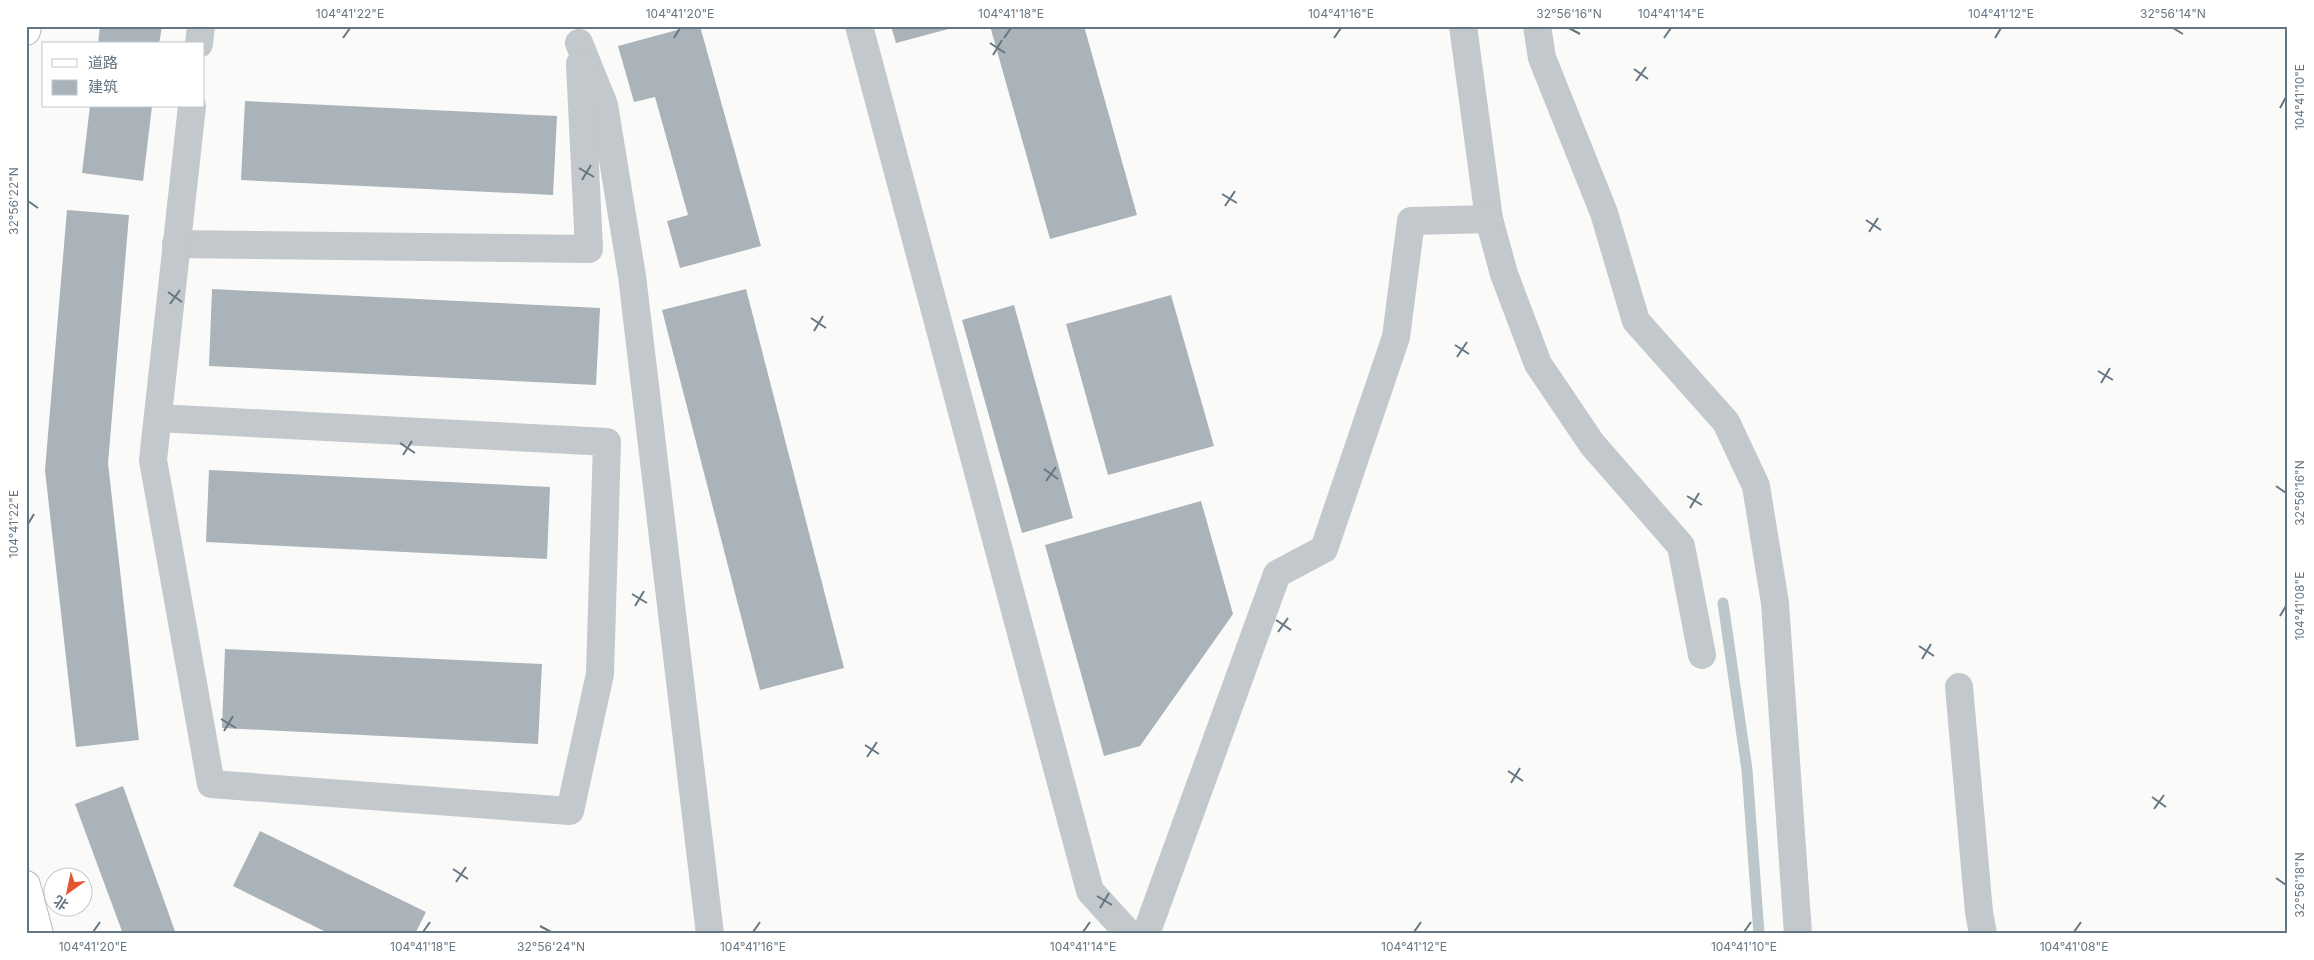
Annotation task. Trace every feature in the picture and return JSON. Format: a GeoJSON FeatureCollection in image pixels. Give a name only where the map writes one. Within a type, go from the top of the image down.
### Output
{"type":"FeatureCollection","features":[{"type":"Feature","properties":{"kind":"street"},"geometry":{"type":"LineString","coordinates":[[26,31],[27,26]]}},
{"type":"Feature","properties":{"kind":"street"},"geometry":{"type":"LineString","coordinates":[[199,42],[201,26]]}},
{"type":"Feature","properties":{"kind":"street"},"geometry":{"type":"LineString","coordinates":[[859,26],[1090,891],[1130,934]]}},
{"type":"Feature","properties":{"kind":"street"},"geometry":{"type":"LineString","coordinates":[[1462,26],[1489,219],[1504,274],[1538,364],[1592,444],[1681,546],[1702,655]]}},
{"type":"Feature","properties":{"kind":"street"},"geometry":{"type":"LineString","coordinates":[[1537,26],[1542,58],[1604,213],[1636,321],[1726,422],[1756,486],[1775,603],[1798,934]]}},
{"type":"Feature","properties":{"kind":"street"},"geometry":{"type":"LineString","coordinates":[[176,244],[589,249],[577,35]]}},
{"type":"Feature","properties":{"kind":"street"},"geometry":{"type":"LineString","coordinates":[[577,35],[604,105],[632,276],[710,934]]}},
{"type":"Feature","properties":{"kind":"street"},"geometry":{"type":"LineString","coordinates":[[158,418],[607,442],[600,674],[570,810],[211,784],[153,460],[192,108]]}},
{"type":"Feature","properties":{"kind":"street"},"geometry":{"type":"LineString","coordinates":[[1146,934],[1277,574],[1324,549],[1396,337],[1411,221],[1489,219]]}},
{"type":"Feature","properties":{"kind":"street"},"geometry":{"type":"LineString","coordinates":[[1959,688],[1979,912],[1983,934]]}},
{"type":"Feature","properties":{"kind":"street"},"geometry":{"type":"LineString","coordinates":[[26,885],[39,934]]}},
{"type":"Feature","properties":{"kind":"building"},"geometry":{"type":"Polygon","coordinates":[[[100,26],[162,26],[159,42],[98,42],[100,26]]]}},
{"type":"Feature","properties":{"kind":"building"},"geometry":{"type":"Polygon","coordinates":[[[692,26],[700,26],[761,246],[680,268],[667,221],[688,215],[655,97],[634,102],[618,46],[692,26]]]}},
{"type":"Feature","properties":{"kind":"building"},"geometry":{"type":"Polygon","coordinates":[[[891,26],[955,26],[956,27],[896,43],[891,26]]]}},
{"type":"Feature","properties":{"kind":"building"},"geometry":{"type":"Polygon","coordinates":[[[990,26],[1084,26],[1137,215],[1050,239],[990,26]]]}},
{"type":"Feature","properties":{"kind":"building"},"geometry":{"type":"Polygon","coordinates":[[[245,101],[557,116],[553,195],[241,180],[245,101]]]}},
{"type":"Feature","properties":{"kind":"building"},"geometry":{"type":"Polygon","coordinates":[[[90,108],[152,108],[143,181],[82,173],[90,108]]]}},
{"type":"Feature","properties":{"kind":"building"},"geometry":{"type":"Polygon","coordinates":[[[67,210],[129,215],[108,463],[139,740],[76,747],[45,470],[67,210]]]}},
{"type":"Feature","properties":{"kind":"building"},"geometry":{"type":"Polygon","coordinates":[[[212,289],[600,308],[596,385],[209,366],[212,289]]]}},
{"type":"Feature","properties":{"kind":"building"},"geometry":{"type":"Polygon","coordinates":[[[746,289],[844,668],[760,690],[662,310],[746,289]]]}},
{"type":"Feature","properties":{"kind":"building"},"geometry":{"type":"Polygon","coordinates":[[[1171,295],[1214,446],[1108,475],[1066,324],[1171,295]]]}},
{"type":"Feature","properties":{"kind":"building"},"geometry":{"type":"Polygon","coordinates":[[[1014,305],[1073,518],[1022,533],[962,320],[1014,305]]]}},
{"type":"Feature","properties":{"kind":"building"},"geometry":{"type":"Polygon","coordinates":[[[209,470],[550,487],[547,559],[206,542],[209,470]]]}},
{"type":"Feature","properties":{"kind":"building"},"geometry":{"type":"Polygon","coordinates":[[[1201,501],[1233,614],[1140,746],[1104,756],[1045,545],[1201,501]]]}},
{"type":"Feature","properties":{"kind":"building"},"geometry":{"type":"Polygon","coordinates":[[[225,649],[542,664],[538,744],[222,728],[225,649]]]}},
{"type":"Feature","properties":{"kind":"building"},"geometry":{"type":"Polygon","coordinates":[[[123,786],[176,934],[123,934],[75,804],[123,786]]]}},
{"type":"Feature","properties":{"kind":"building"},"geometry":{"type":"Polygon","coordinates":[[[260,831],[426,912],[415,934],[330,934],[233,886],[260,831]]]}},
{"type":"Feature","properties":{"kind":"waterway"},"geometry":{"type":"LineString","coordinates":[[1723,603],[1747,770],[1759,934]]}}]}
